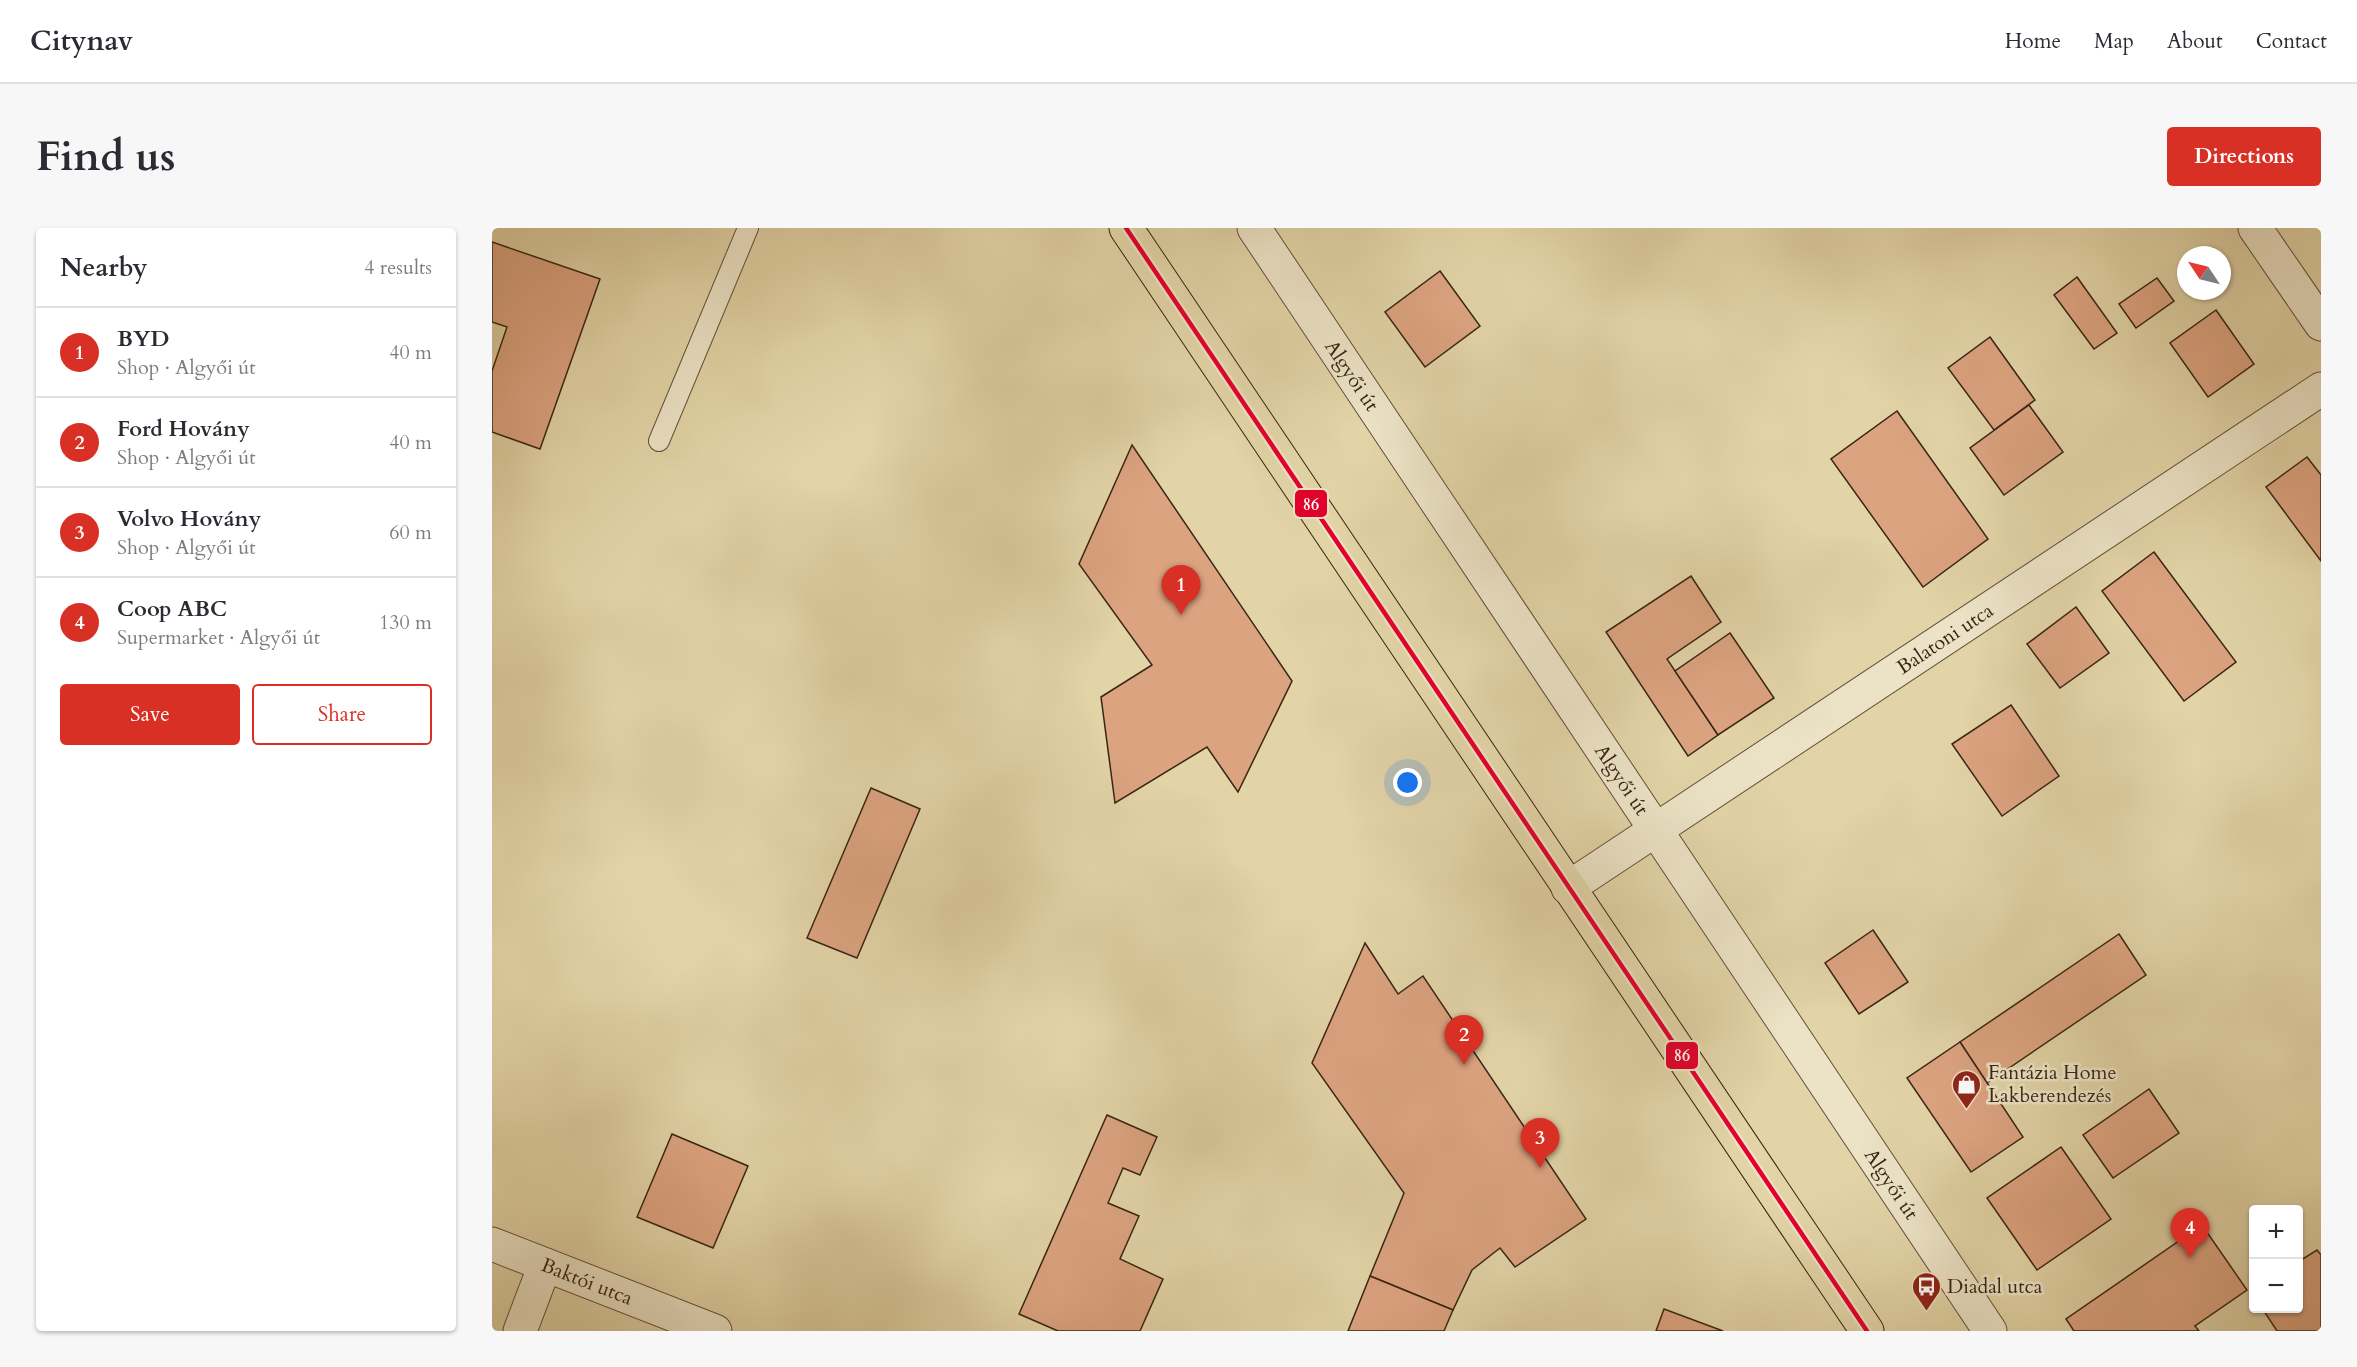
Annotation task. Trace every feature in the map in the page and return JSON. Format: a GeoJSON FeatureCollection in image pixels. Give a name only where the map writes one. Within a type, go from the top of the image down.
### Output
{"type":"FeatureCollection","features":[{"type":"Feature","properties":{"kind":"main road"},"geometry":{"type":"LineString","coordinates":[[1126,228],[1867,1331]]}},
{"type":"Feature","properties":{"kind":"street","name":"Algyői út"},"geometry":{"type":"LineString","coordinates":[[1254,228],[1990,1331]]}},
{"type":"Feature","properties":{"kind":"street"},"geometry":{"type":"LineString","coordinates":[[2255,228],[2321,324]]}},
{"type":"Feature","properties":{"kind":"street","name":"Balatoni utca"},"geometry":{"type":"LineString","coordinates":[[1568,888],[2321,389]]}},
{"type":"Feature","properties":{"kind":"street","name":"Baktói utca"},"geometry":{"type":"LineString","coordinates":[[492,1244],[715,1331]]}},
{"type":"Feature","properties":{"kind":"street"},"geometry":{"type":"LineString","coordinates":[[520,1331],[545,1265]]}},
{"type":"Feature","properties":{"kind":"lane"},"geometry":{"type":"LineString","coordinates":[[659,441],[748,228]]}},
{"type":"Feature","properties":{"kind":"building"},"geometry":{"type":"Polygon","coordinates":[[[492,242],[600,279],[540,449],[492,432],[492,371],[507,327],[492,322],[492,242]]]}},
{"type":"Feature","properties":{"kind":"building"},"geometry":{"type":"Polygon","coordinates":[[[1440,271],[1480,326],[1425,367],[1385,312],[1440,271]]]}},
{"type":"Feature","properties":{"kind":"building"},"geometry":{"type":"Polygon","coordinates":[[[2077,277],[2117,333],[2094,349],[2054,295],[2077,277]]]}},
{"type":"Feature","properties":{"kind":"building"},"geometry":{"type":"Polygon","coordinates":[[[2157,278],[2174,301],[2136,328],[2119,304],[2157,278]]]}},
{"type":"Feature","properties":{"kind":"building"},"geometry":{"type":"Polygon","coordinates":[[[2216,310],[2254,364],[2208,397],[2170,343],[2216,310]]]}},
{"type":"Feature","properties":{"kind":"building"},"geometry":{"type":"Polygon","coordinates":[[[1990,337],[2035,400],[1994,430],[1948,368],[1990,337]]]}},
{"type":"Feature","properties":{"kind":"building"},"geometry":{"type":"Polygon","coordinates":[[[2029,405],[2063,452],[2004,495],[1970,448],[2029,405]]]}},
{"type":"Feature","properties":{"kind":"building"},"geometry":{"type":"Polygon","coordinates":[[[1897,411],[1988,539],[1923,587],[1831,459],[1897,411]]]}},
{"type":"Feature","properties":{"kind":"building"},"geometry":{"type":"Polygon","coordinates":[[[1132,445],[1292,681],[1238,792],[1207,747],[1115,803],[1101,697],[1152,665],[1079,564],[1132,445]]]}},
{"type":"Feature","properties":{"kind":"building"},"geometry":{"type":"Polygon","coordinates":[[[2307,457],[2321,475],[2321,561],[2266,487],[2307,457]]]}},
{"type":"Feature","properties":{"kind":"building"},"geometry":{"type":"Polygon","coordinates":[[[2154,552],[2236,662],[2184,701],[2102,591],[2154,552]]]}},
{"type":"Feature","properties":{"kind":"building"},"geometry":{"type":"Polygon","coordinates":[[[1691,576],[1721,622],[1667,659],[1718,735],[1688,756],[1606,632],[1691,576]]]}},
{"type":"Feature","properties":{"kind":"building"},"geometry":{"type":"Polygon","coordinates":[[[2076,607],[2109,653],[2060,688],[2027,644],[2076,607]]]}},
{"type":"Feature","properties":{"kind":"building"},"geometry":{"type":"Polygon","coordinates":[[[1730,633],[1774,698],[1718,735],[1675,671],[1730,633]]]}},
{"type":"Feature","properties":{"kind":"building"},"geometry":{"type":"Polygon","coordinates":[[[2011,705],[2059,776],[2002,816],[1952,744],[2011,705]]]}},
{"type":"Feature","properties":{"kind":"building"},"geometry":{"type":"Polygon","coordinates":[[[871,788],[920,809],[857,958],[807,938],[871,788]]]}},
{"type":"Feature","properties":{"kind":"building"},"geometry":{"type":"Polygon","coordinates":[[[1873,930],[1908,982],[1859,1014],[1825,963],[1873,930]]]}},
{"type":"Feature","properties":{"kind":"building"},"geometry":{"type":"Polygon","coordinates":[[[2119,934],[2146,975],[1987,1083],[1960,1042],[2119,934]]]}},
{"type":"Feature","properties":{"kind":"building"},"geometry":{"type":"Polygon","coordinates":[[[1365,943],[1398,994],[1423,976],[1586,1219],[1515,1267],[1500,1248],[1472,1270],[1453,1310],[1370,1276],[1404,1193],[1312,1063],[1365,943]]]}},
{"type":"Feature","properties":{"kind":"building","name":"Fantázia Home Lakberendezés"},"geometry":{"type":"Polygon","coordinates":[[[1960,1042],[2023,1137],[1971,1172],[1907,1078],[1960,1042]]]}},
{"type":"Feature","properties":{"kind":"building"},"geometry":{"type":"Polygon","coordinates":[[[2149,1089],[2179,1133],[2113,1178],[2083,1135],[2149,1089]]]}},
{"type":"Feature","properties":{"kind":"building"},"geometry":{"type":"Polygon","coordinates":[[[1107,1115],[1157,1137],[1140,1175],[1123,1168],[1108,1203],[1139,1216],[1120,1259],[1163,1279],[1140,1331],[1058,1331],[1019,1314],[1107,1115]]]}},
{"type":"Feature","properties":{"kind":"building"},"geometry":{"type":"Polygon","coordinates":[[[672,1134],[748,1166],[713,1248],[637,1217],[672,1134]]]}},
{"type":"Feature","properties":{"kind":"building"},"geometry":{"type":"Polygon","coordinates":[[[2061,1147],[2111,1219],[2037,1270],[1987,1198],[2061,1147]]]}},
{"type":"Feature","properties":{"kind":"building"},"geometry":{"type":"Polygon","coordinates":[[[2202,1225],[2247,1290],[2195,1326],[2199,1331],[2074,1331],[2066,1319],[2202,1225]]]}},
{"type":"Feature","properties":{"kind":"building"},"geometry":{"type":"Polygon","coordinates":[[[2317,1250],[2321,1255],[2321,1331],[2277,1331],[2265,1313],[2303,1313],[2303,1259],[2317,1250]]]}},
{"type":"Feature","properties":{"kind":"building"},"geometry":{"type":"Polygon","coordinates":[[[1370,1276],[1453,1310],[1444,1331],[1348,1331],[1370,1276]]]}},
{"type":"Feature","properties":{"kind":"building"},"geometry":{"type":"Polygon","coordinates":[[[1664,1309],[1723,1331],[1656,1331],[1664,1309]]]}},
{"type":"Feature","properties":{"kind":"transit line","name":"86"},"geometry":{"type":"LineString","coordinates":[[1126,228],[1867,1331]]}},
{"type":"Feature","properties":{"kind":"place","name":"BYD"},"geometry":{"type":"Point","coordinates":[1181,615]}},
{"type":"Feature","properties":{"kind":"place","name":"Ford Hovány"},"geometry":{"type":"Point","coordinates":[1464,1065]}},
{"type":"Feature","properties":{"kind":"place","name":"Fantázia Home Lakberendezés"},"geometry":{"type":"Point","coordinates":[1967,1110]}},
{"type":"Feature","properties":{"kind":"place","name":"Volvo Hovány"},"geometry":{"type":"Point","coordinates":[1540,1168]}},
{"type":"Feature","properties":{"kind":"place","name":"Coop ABC"},"geometry":{"type":"Point","coordinates":[2190,1258]}},
{"type":"Feature","properties":{"kind":"place","name":"Diadal utca"},"geometry":{"type":"Point","coordinates":[1926,1312]}}]}
